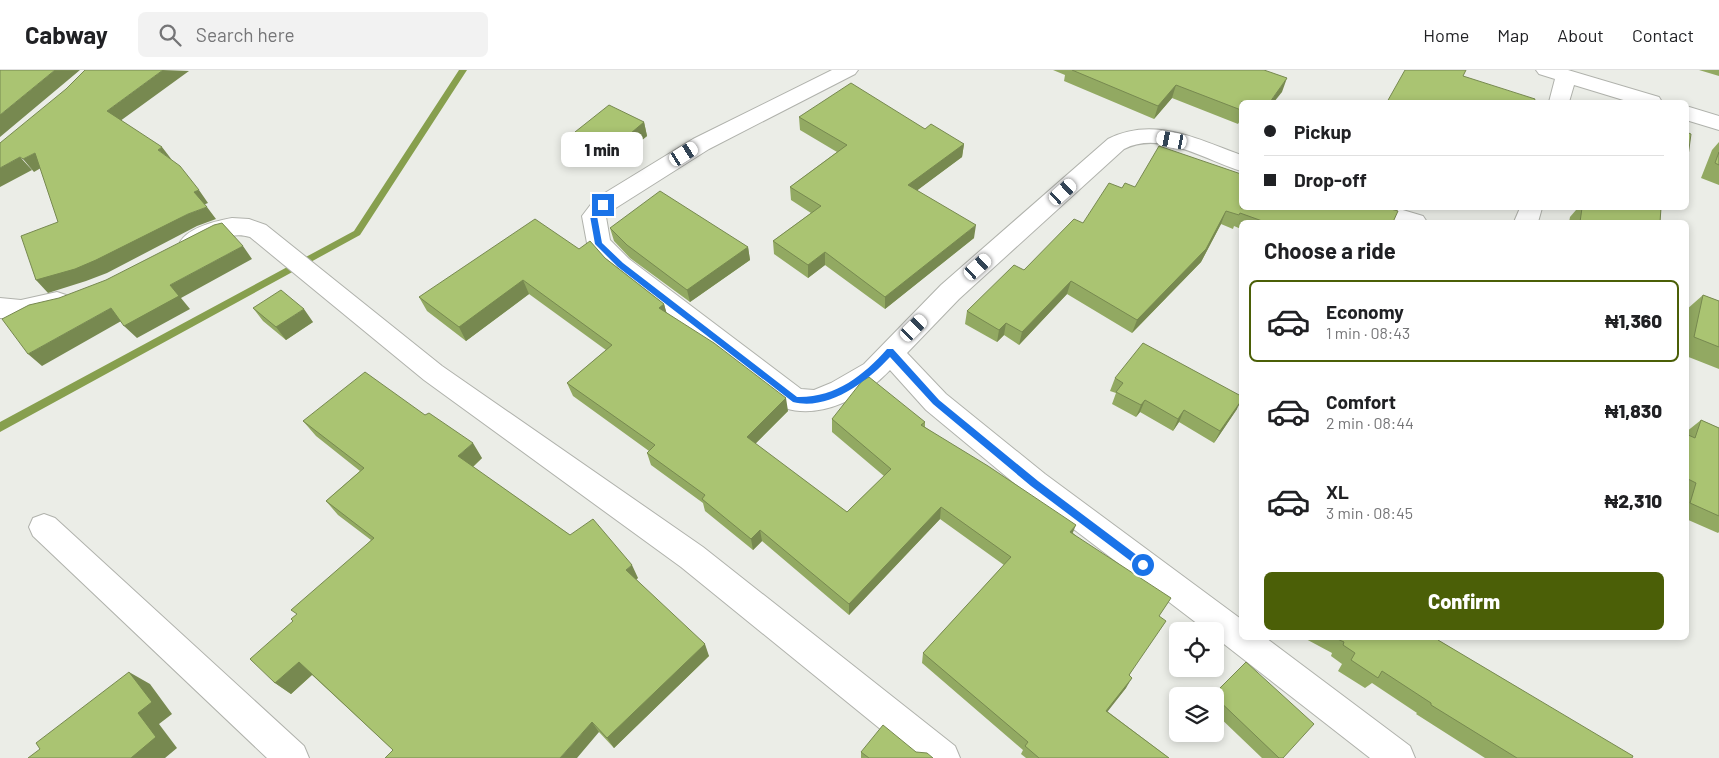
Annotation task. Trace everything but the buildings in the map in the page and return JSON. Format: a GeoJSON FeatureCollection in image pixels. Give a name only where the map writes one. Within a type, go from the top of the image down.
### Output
{"type":"FeatureCollection","features":[{"type":"Feature","properties":{"kind":"street"},"geometry":{"type":"LineString","coordinates":[[848,70],[701,144],[603,205],[594,216],[599,244],[620,265],[796,400],[816,400],[841,391],[873,370],[950,292],[1116,144],[1134,136],[1153,136],[1172,140],[1239,162]]}},
{"type":"Feature","properties":{"kind":"street"},"geometry":{"type":"LineString","coordinates":[[1546,70],[1644,100]]}},
{"type":"Feature","properties":{"kind":"street"},"geometry":{"type":"LineString","coordinates":[[1560,100],[1566,77]]}},
{"type":"Feature","properties":{"kind":"street"},"geometry":{"type":"LineString","coordinates":[[1689,114],[1719,123]]}},
{"type":"Feature","properties":{"kind":"street"},"geometry":{"type":"LineString","coordinates":[[1377,210],[1409,220]]}},
{"type":"Feature","properties":{"kind":"street"},"geometry":{"type":"LineString","coordinates":[[168,255],[221,228],[246,226],[258,231],[433,373],[692,557],[943,758]]}},
{"type":"Feature","properties":{"kind":"street"},"geometry":{"type":"LineString","coordinates":[[0,308],[8,310],[41,306],[85,293]]}},
{"type":"Feature","properties":{"kind":"street"},"geometry":{"type":"LineString","coordinates":[[890,352],[936,402],[1034,483],[1239,637]]}},
{"type":"Feature","properties":{"kind":"street"},"geometry":{"type":"LineString","coordinates":[[44,527],[292,758]]}},
{"type":"Feature","properties":{"kind":"street"},"geometry":{"type":"LineString","coordinates":[[1244,640],[1398,758]]}},
{"type":"Feature","properties":{"kind":"waterway"},"geometry":{"type":"LineString","coordinates":[[0,427],[357,233],[463,70]]}},
{"type":"Feature","properties":{"kind":"route"},"geometry":{"type":"LineString","coordinates":[[603,205],[594,216],[599,244],[620,265],[796,400],[816,400],[841,391],[873,370],[890,352],[936,402],[1034,483],[1143,565]]}}]}
